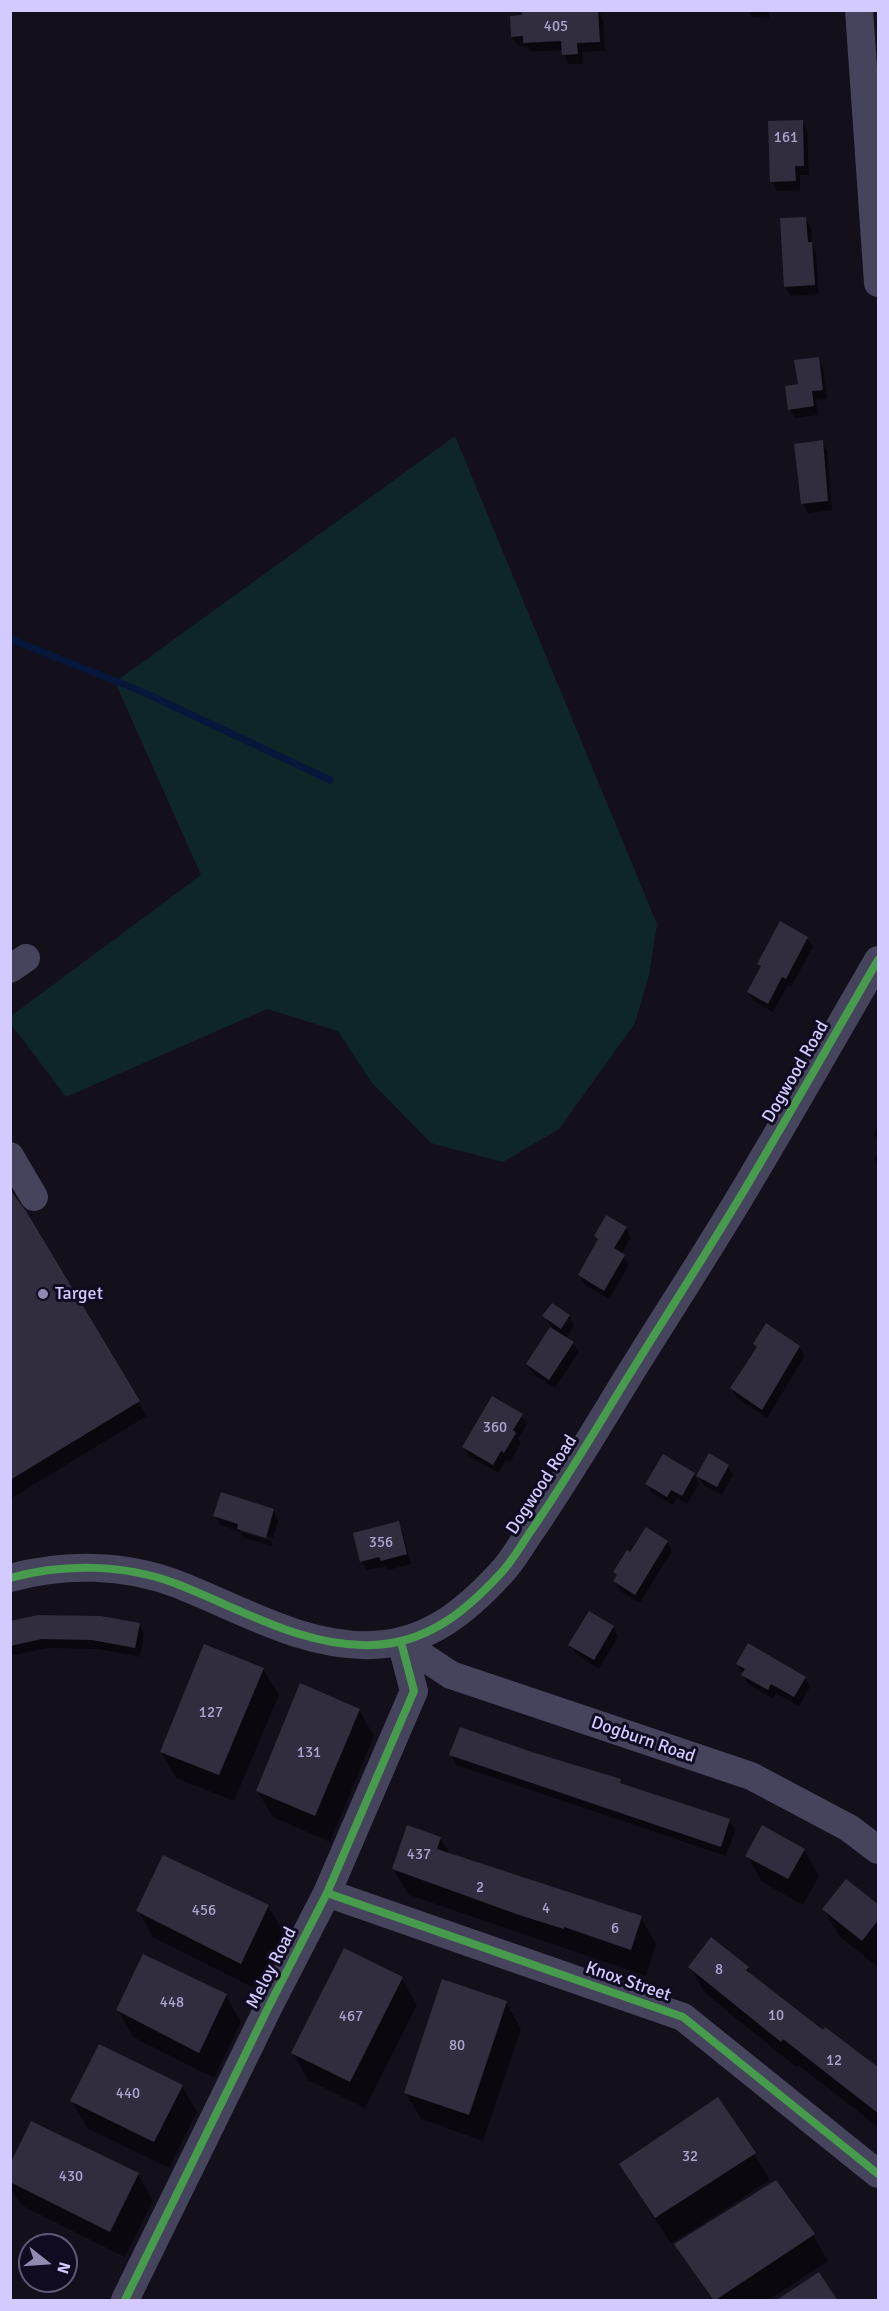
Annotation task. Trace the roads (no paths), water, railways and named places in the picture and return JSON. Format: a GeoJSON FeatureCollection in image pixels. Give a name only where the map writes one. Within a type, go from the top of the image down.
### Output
{"type":"FeatureCollection","features":[{"type":"Feature","properties":{"kind":"street"},"geometry":{"type":"LineString","coordinates":[[859,10],[879,283]]}},
{"type":"Feature","properties":{"kind":"street","name":"Dogwood Road"},"geometry":{"type":"LineString","coordinates":[[10,1578],[62,1569],[100,1568],[138,1573],[174,1582],[271,1624],[328,1641],[373,1646],[401,1642],[432,1632],[449,1621],[503,1572],[550,1502],[751,1179],[879,960]]}},
{"type":"Feature","properties":{"kind":"street"},"geometry":{"type":"LineString","coordinates":[[10,1156],[34,1197]]}},
{"type":"Feature","properties":{"kind":"street","name":"Dogburn Road"},"geometry":{"type":"LineString","coordinates":[[401,1642],[451,1675],[751,1776],[849,1828],[879,1850]]}},
{"type":"Feature","properties":{"kind":"street","name":"Meloy Road"},"geometry":{"type":"LineString","coordinates":[[125,2301],[269,2006],[327,1893],[414,1691],[401,1642]]}},
{"type":"Feature","properties":{"kind":"street","name":"Knox Street"},"geometry":{"type":"LineString","coordinates":[[327,1893],[683,2017],[879,2174]]}},
{"type":"Feature","properties":{"kind":"waterway"},"geometry":{"type":"LineString","coordinates":[[10,639],[143,692],[330,780]]}},
{"type":"Feature","properties":{"kind":"place","name":"Target"},"geometry":{"type":"Point","coordinates":[43,1294]}}]}
